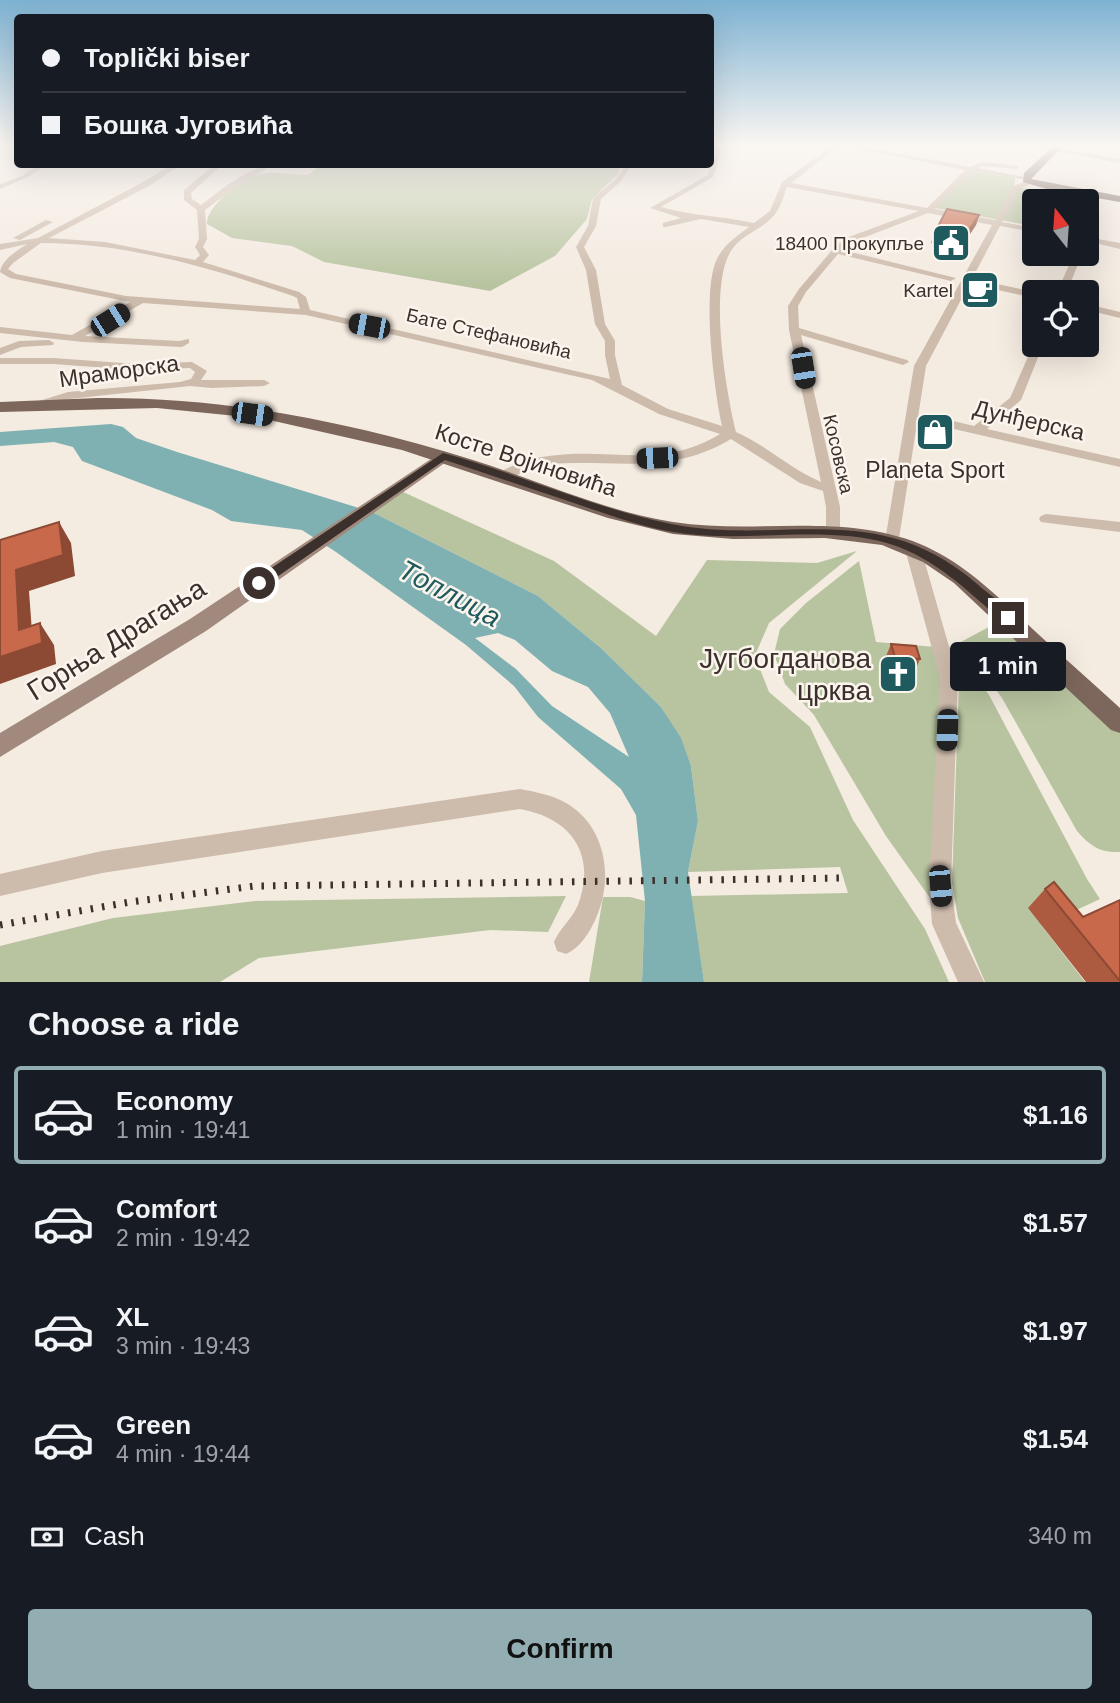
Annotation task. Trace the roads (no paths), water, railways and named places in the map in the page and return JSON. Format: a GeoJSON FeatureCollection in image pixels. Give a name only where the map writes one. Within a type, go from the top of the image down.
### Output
{"type":"FeatureCollection","features":[{"type":"Feature","properties":{"kind":"main road"},"geometry":{"type":"LineString","coordinates":[[1080,192],[1120,199]]}},
{"type":"Feature","properties":{"kind":"main road","name":"Косте Војиновића"},"geometry":{"type":"LineString","coordinates":[[0,407],[111,401],[210,408],[307,424],[443,456],[626,516],[674,528],[736,533],[833,533],[893,541],[936,560],[981,594],[1120,723]]}},
{"type":"Feature","properties":{"kind":"street"},"geometry":{"type":"LineString","coordinates":[[41,240],[128,192]]}},
{"type":"Feature","properties":{"kind":"street"},"geometry":{"type":"LineString","coordinates":[[187,192],[188,200],[201,209]]}},
{"type":"Feature","properties":{"kind":"street"},"geometry":{"type":"LineString","coordinates":[[201,209],[224,192]]}},
{"type":"Feature","properties":{"kind":"street"},"geometry":{"type":"LineString","coordinates":[[603,192],[596,201],[591,230],[580,247],[591,270],[600,324],[610,341],[610,355],[617,384]]}},
{"type":"Feature","properties":{"kind":"street"},"geometry":{"type":"LineString","coordinates":[[684,192],[654,207],[658,211],[687,217]]}},
{"type":"Feature","properties":{"kind":"street"},"geometry":{"type":"LineString","coordinates":[[502,476],[534,462],[559,458],[689,455],[704,450],[730,434],[720,389],[716,280],[720,262],[727,250],[775,209],[782,192]]}},
{"type":"Feature","properties":{"kind":"street"},"geometry":{"type":"LineString","coordinates":[[828,192],[1022,228]]}},
{"type":"Feature","properties":{"kind":"street"},"geometry":{"type":"LineString","coordinates":[[928,210],[947,192]]}},
{"type":"Feature","properties":{"kind":"street"},"geometry":{"type":"LineString","coordinates":[[893,541],[920,366],[965,281],[1019,192]]}},
{"type":"Feature","properties":{"kind":"street"},"geometry":{"type":"LineString","coordinates":[[197,263],[205,255],[200,247],[203,239],[201,209]]}},
{"type":"Feature","properties":{"kind":"street","name":"Косовска"},"geometry":{"type":"LineString","coordinates":[[833,533],[833,507],[791,314],[795,302],[836,251],[862,234],[928,210]]}},
{"type":"Feature","properties":{"kind":"street"},"geometry":{"type":"LineString","coordinates":[[666,225],[687,217],[709,215],[757,226]]}},
{"type":"Feature","properties":{"kind":"street"},"geometry":{"type":"LineString","coordinates":[[1,245],[49,222]]}},
{"type":"Feature","properties":{"kind":"street"},"geometry":{"type":"LineString","coordinates":[[1,245],[41,240],[134,250],[197,263],[296,294],[301,297],[306,312]]}},
{"type":"Feature","properties":{"kind":"street","name":"Бате Стефановића"},"geometry":{"type":"LineString","coordinates":[[41,240],[6,263],[3,268],[5,272],[22,278],[141,300],[306,312],[521,362],[549,366],[617,384],[652,407],[730,434],[783,464],[804,481],[827,488]]}},
{"type":"Feature","properties":{"kind":"street"},"geometry":{"type":"LineString","coordinates":[[1099,242],[1120,246]]}},
{"type":"Feature","properties":{"kind":"street"},"geometry":{"type":"LineString","coordinates":[[836,251],[951,278]]}},
{"type":"Feature","properties":{"kind":"street"},"geometry":{"type":"LineString","coordinates":[[979,283],[1022,292]]}},
{"type":"Feature","properties":{"kind":"street","name":"Мраморска"},"geometry":{"type":"LineString","coordinates":[[0,352],[19,344],[60,342],[74,338],[141,300]]}},
{"type":"Feature","properties":{"kind":"street"},"geometry":{"type":"LineString","coordinates":[[1099,310],[1120,315]]}},
{"type":"Feature","properties":{"kind":"street","name":"Мраморска"},"geometry":{"type":"LineString","coordinates":[[0,330],[74,338],[182,344],[186,341]]}},
{"type":"Feature","properties":{"kind":"street"},"geometry":{"type":"LineString","coordinates":[[794,330],[903,362]]}},
{"type":"Feature","properties":{"kind":"street"},"geometry":{"type":"LineString","coordinates":[[977,430],[1015,400],[1033,357]]}},
{"type":"Feature","properties":{"kind":"street","name":"Мраморска"},"geometry":{"type":"LineString","coordinates":[[0,361],[136,366],[192,365],[201,374],[191,383],[68,396],[43,404]]}},
{"type":"Feature","properties":{"kind":"street"},"geometry":{"type":"LineString","coordinates":[[191,383],[212,386],[264,383]]}},
{"type":"Feature","properties":{"kind":"street","name":"Дунђерска"},"geometry":{"type":"LineString","coordinates":[[928,419],[1120,463]]}},
{"type":"Feature","properties":{"kind":"street","name":"Горња Драгања"},"geometry":{"type":"LineString","coordinates":[[0,746],[198,625],[443,456]]}},
{"type":"Feature","properties":{"kind":"street"},"geometry":{"type":"LineString","coordinates":[[1046,519],[1120,527]]}},
{"type":"Feature","properties":{"kind":"street"},"geometry":{"type":"LineString","coordinates":[[913,549],[949,678],[940,886],[944,924],[971,982]]}},
{"type":"Feature","properties":{"kind":"street"},"geometry":{"type":"LineString","coordinates":[[0,885],[103,862],[520,799],[537,800],[564,812],[576,824],[585,835],[594,865],[593,897],[588,911],[566,942]]}},
{"type":"Feature","properties":{"kind":"water","name":"Топлица"},"geometry":{"type":"Polygon","coordinates":[[[111,424],[123,427],[136,438],[177,452],[372,512],[538,596],[602,649],[661,707],[681,738],[691,766],[698,821],[688,872],[704,982],[642,982],[645,901],[636,815],[621,789],[538,717],[514,686],[466,645],[302,530],[231,521],[212,510],[82,461],[73,447],[54,442],[0,446],[0,432],[111,424]],[[498,633],[475,638],[516,669],[552,706],[629,757],[610,713],[588,687],[552,671],[515,640],[498,633]]]}},
{"type":"Feature","properties":{"kind":"railway"},"geometry":{"type":"LineString","coordinates":[[0,925],[130,902],[255,886],[844,878]]}},
{"type":"Feature","properties":{"kind":"place","name":"18400 Прокупље"},"geometry":{"type":"Point","coordinates":[951,243]}},
{"type":"Feature","properties":{"kind":"place","name":"Kartel"},"geometry":{"type":"Point","coordinates":[980,290]}},
{"type":"Feature","properties":{"kind":"place","name":"Planeta Sport"},"geometry":{"type":"Point","coordinates":[935,432]}},
{"type":"Feature","properties":{"kind":"place","name":"Југбогданова црква"},"geometry":{"type":"Point","coordinates":[898,674]}}]}
